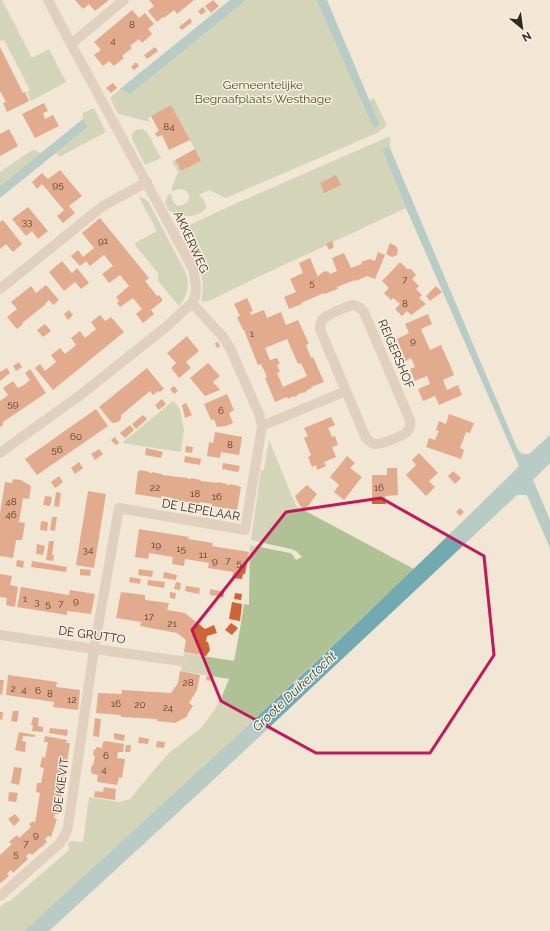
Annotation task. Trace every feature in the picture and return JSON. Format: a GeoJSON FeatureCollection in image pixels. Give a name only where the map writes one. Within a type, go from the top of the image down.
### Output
{"type":"FeatureCollection","features":[{"type":"Feature","properties":{"kind":"street","name":"AKKERWEG"},"geometry":{"type":"LineString","coordinates":[[48,0],[193,269],[196,285],[195,297],[192,302]]}},
{"type":"Feature","properties":{"kind":"street"},"geometry":{"type":"LineString","coordinates":[[71,44],[124,0]]}},
{"type":"Feature","properties":{"kind":"street"},"geometry":{"type":"LineString","coordinates":[[0,289],[103,206],[147,182]]}},
{"type":"Feature","properties":{"kind":"street"},"geometry":{"type":"LineString","coordinates":[[0,453],[83,392],[166,327],[192,302]]}},
{"type":"Feature","properties":{"kind":"street","name":"DE LEPELAAR"},"geometry":{"type":"LineString","coordinates":[[94,649],[119,508],[245,530],[262,426],[259,414],[230,348],[223,337],[192,302]]}},
{"type":"Feature","properties":{"kind":"street","name":"REIGERSHOF"},"geometry":{"type":"LineString","coordinates":[[352,305],[362,309],[364,312],[410,420],[409,430],[406,433],[380,444],[369,442],[346,391],[320,329],[320,322],[325,316],[352,305]]}},
{"type":"Feature","properties":{"kind":"street"},"geometry":{"type":"LineString","coordinates":[[262,426],[346,391]]}},
{"type":"Feature","properties":{"kind":"street","name":"DE GRUTTO"},"geometry":{"type":"LineString","coordinates":[[0,635],[181,661]]}},
{"type":"Feature","properties":{"kind":"street","name":"DE KIEVIT"},"geometry":{"type":"LineString","coordinates":[[0,896],[59,844],[68,827],[94,649]]}},
{"type":"Feature","properties":{"kind":"highlighted area"},"geometry":{"type":"Polygon","coordinates":[[[381,498],[484,556],[494,655],[430,753],[316,753],[221,701],[192,630],[286,512],[381,498]]]}},
{"type":"Feature","properties":{"kind":"green space"},"geometry":{"type":"Polygon","coordinates":[[[0,0],[2,0],[32,58],[49,49],[66,82],[31,101],[27,92],[30,90],[4,40],[0,41],[0,0]]]}},
{"type":"Feature","properties":{"kind":"green space","name":"Gemeentelijke Begraafplaats Westhage"},"geometry":{"type":"Polygon","coordinates":[[[246,0],[316,0],[372,125],[379,123],[369,100],[374,98],[386,124],[385,127],[377,133],[226,198],[209,190],[199,195],[206,205],[204,211],[192,216],[177,215],[169,210],[165,203],[168,194],[172,195],[173,202],[176,205],[180,206],[187,202],[189,195],[183,189],[171,190],[178,172],[172,162],[175,160],[181,171],[201,161],[171,105],[148,118],[150,122],[118,114],[110,98],[120,89],[130,93],[246,0]]]}},
{"type":"Feature","properties":{"kind":"green space"},"geometry":{"type":"Polygon","coordinates":[[[94,108],[106,132],[59,157],[56,153],[88,127],[83,119],[83,113],[94,108]]]}},
{"type":"Feature","properties":{"kind":"green space"},"geometry":{"type":"Polygon","coordinates":[[[140,129],[147,132],[161,158],[145,165],[132,139],[133,132],[140,129]]]}},
{"type":"Feature","properties":{"kind":"green space"},"geometry":{"type":"Polygon","coordinates":[[[388,137],[390,138],[390,148],[386,147],[382,151],[406,208],[211,300],[204,302],[201,300],[203,282],[201,274],[181,234],[188,226],[388,137]]]}},
{"type":"Feature","properties":{"kind":"green space"},"geometry":{"type":"Polygon","coordinates":[[[34,150],[41,153],[0,186],[0,172],[34,150]]]}},
{"type":"Feature","properties":{"kind":"green space"},"geometry":{"type":"Polygon","coordinates":[[[139,197],[148,201],[187,276],[188,285],[186,294],[179,306],[158,281],[158,273],[135,245],[135,243],[157,231],[139,197]]]}},
{"type":"Feature","properties":{"kind":"green space"},"geometry":{"type":"Polygon","coordinates":[[[173,401],[180,409],[184,430],[181,452],[122,443],[173,401]]]}},
{"type":"Feature","properties":{"kind":"green space"},"geometry":{"type":"Polygon","coordinates":[[[269,440],[296,506],[414,569],[198,772],[24,931],[0,931],[0,907],[6,902],[10,901],[69,850],[68,843],[72,841],[83,842],[89,797],[119,802],[130,799],[169,753],[201,728],[211,715],[220,701],[229,679],[181,671],[184,653],[234,661],[244,604],[249,605],[250,545],[290,553],[296,560],[302,557],[296,551],[291,549],[251,540],[261,470],[264,470],[269,440]]]}},
{"type":"Feature","properties":{"kind":"water"},"geometry":{"type":"Polygon","coordinates":[[[230,0],[246,0],[130,94],[120,89],[230,0]]]}},
{"type":"Feature","properties":{"kind":"water"},"geometry":{"type":"Polygon","coordinates":[[[316,0],[327,0],[379,123],[379,125],[375,128],[372,125],[316,0]]]}},
{"type":"Feature","properties":{"kind":"water"},"geometry":{"type":"Polygon","coordinates":[[[83,119],[88,127],[0,198],[0,186],[83,119]]]}},
{"type":"Feature","properties":{"kind":"water","name":"Groote Duikertocht"},"geometry":{"type":"Polygon","coordinates":[[[386,147],[390,148],[517,448],[522,454],[529,454],[550,435],[550,463],[533,480],[550,520],[550,548],[527,495],[517,495],[210,783],[49,931],[24,931],[336,643],[519,466],[406,208],[382,150],[386,147]]]}},
{"type":"Feature","properties":{"kind":"building"},"geometry":{"type":"Polygon","coordinates":[[[75,0],[109,0],[95,11],[89,4],[83,9],[75,0]]]}},
{"type":"Feature","properties":{"kind":"building"},"geometry":{"type":"Polygon","coordinates":[[[149,0],[194,0],[177,14],[174,10],[157,22],[148,11],[154,6],[149,0]]]}},
{"type":"Feature","properties":{"kind":"building"},"geometry":{"type":"Polygon","coordinates":[[[213,0],[219,6],[211,13],[205,6],[213,0]]]}},
{"type":"Feature","properties":{"kind":"building"},"geometry":{"type":"Polygon","coordinates":[[[203,7],[206,11],[201,15],[198,11],[203,7]]]}},
{"type":"Feature","properties":{"kind":"building"},"geometry":{"type":"Polygon","coordinates":[[[132,10],[139,18],[145,13],[154,24],[148,29],[152,34],[142,43],[139,39],[130,46],[132,48],[122,56],[124,58],[114,66],[109,61],[103,66],[94,55],[101,50],[94,42],[132,10]]]}},
{"type":"Feature","properties":{"kind":"building"},"geometry":{"type":"Polygon","coordinates":[[[190,18],[192,22],[182,30],[179,27],[190,18]]]}},
{"type":"Feature","properties":{"kind":"building"},"geometry":{"type":"Polygon","coordinates":[[[0,47],[23,93],[25,92],[29,101],[7,112],[3,103],[6,102],[0,91],[0,47]]]}},
{"type":"Feature","properties":{"kind":"building"},"geometry":{"type":"Polygon","coordinates":[[[155,47],[158,51],[147,59],[144,55],[155,47]]]}},
{"type":"Feature","properties":{"kind":"building"},"geometry":{"type":"Polygon","coordinates":[[[136,62],[139,66],[134,70],[131,67],[136,62]]]}},
{"type":"Feature","properties":{"kind":"building"},"geometry":{"type":"Polygon","coordinates":[[[113,83],[117,88],[111,93],[106,88],[113,83]]]}},
{"type":"Feature","properties":{"kind":"building"},"geometry":{"type":"Polygon","coordinates":[[[44,103],[48,111],[43,113],[45,119],[53,115],[59,126],[35,138],[22,114],[44,103]]]}},
{"type":"Feature","properties":{"kind":"building"},"geometry":{"type":"Polygon","coordinates":[[[171,105],[190,140],[169,150],[162,135],[157,137],[155,133],[159,131],[151,116],[171,105]]]}},
{"type":"Feature","properties":{"kind":"building"},"geometry":{"type":"Polygon","coordinates":[[[9,129],[18,146],[0,156],[0,134],[9,129]]]}},
{"type":"Feature","properties":{"kind":"building"},"geometry":{"type":"Polygon","coordinates":[[[195,149],[201,161],[181,171],[175,160],[195,149]]]}},
{"type":"Feature","properties":{"kind":"building"},"geometry":{"type":"Polygon","coordinates":[[[60,170],[82,196],[69,206],[75,213],[63,223],[57,216],[64,210],[42,184],[37,189],[32,182],[42,173],[48,179],[60,170]]]}},
{"type":"Feature","properties":{"kind":"building"},"geometry":{"type":"Polygon","coordinates":[[[336,175],[341,185],[324,193],[320,183],[336,175]]]}},
{"type":"Feature","properties":{"kind":"building"},"geometry":{"type":"Polygon","coordinates":[[[28,207],[48,231],[38,239],[32,231],[26,236],[12,219],[28,207]]]}},
{"type":"Feature","properties":{"kind":"building"},"geometry":{"type":"Polygon","coordinates":[[[100,218],[149,278],[145,281],[157,296],[159,295],[162,299],[162,301],[151,310],[154,314],[143,323],[136,314],[142,309],[133,298],[120,307],[117,303],[119,301],[116,297],[129,286],[120,275],[109,283],[102,274],[113,266],[104,255],[90,266],[86,261],[80,266],[71,256],[78,250],[83,257],[94,248],[82,233],[100,218]]]}},
{"type":"Feature","properties":{"kind":"building"},"geometry":{"type":"Polygon","coordinates":[[[3,220],[22,244],[13,252],[6,244],[0,249],[0,222],[3,220]]]}},
{"type":"Feature","properties":{"kind":"building"},"geometry":{"type":"Polygon","coordinates":[[[332,241],[334,247],[329,250],[326,244],[332,241]]]}},
{"type":"Feature","properties":{"kind":"building"},"geometry":{"type":"Polygon","coordinates":[[[390,243],[396,246],[398,250],[397,255],[392,257],[386,254],[390,243]]]}},
{"type":"Feature","properties":{"kind":"building"},"geometry":{"type":"Polygon","coordinates":[[[378,252],[385,255],[375,279],[367,276],[356,281],[355,280],[337,287],[338,289],[325,294],[324,293],[289,309],[284,297],[296,292],[290,279],[303,273],[299,263],[310,258],[318,277],[325,271],[329,272],[330,274],[337,271],[332,258],[344,253],[351,268],[370,259],[375,261],[378,252]]]}},
{"type":"Feature","properties":{"kind":"building"},"geometry":{"type":"Polygon","coordinates":[[[62,261],[72,273],[77,268],[89,283],[81,289],[75,282],[64,291],[49,272],[62,261]]]}},
{"type":"Feature","properties":{"kind":"building"},"geometry":{"type":"Polygon","coordinates":[[[400,262],[408,270],[410,268],[416,275],[412,279],[419,286],[416,289],[422,295],[419,298],[426,304],[411,315],[407,311],[402,316],[395,309],[400,304],[393,298],[391,300],[384,293],[389,288],[382,281],[400,262]]]}},
{"type":"Feature","properties":{"kind":"building"},"geometry":{"type":"Polygon","coordinates":[[[46,285],[59,300],[53,305],[49,300],[17,329],[7,317],[17,309],[11,302],[31,286],[36,293],[46,285]]]}},
{"type":"Feature","properties":{"kind":"building"},"geometry":{"type":"Polygon","coordinates":[[[436,286],[442,292],[430,301],[426,296],[436,286]]]}},
{"type":"Feature","properties":{"kind":"building"},"geometry":{"type":"Polygon","coordinates":[[[247,298],[253,311],[250,312],[251,315],[264,310],[267,318],[281,312],[286,325],[298,320],[309,344],[306,345],[311,358],[313,357],[324,382],[311,387],[312,388],[306,392],[298,394],[297,396],[293,396],[288,399],[287,397],[275,402],[265,378],[267,377],[261,364],[258,365],[244,330],[237,317],[240,316],[234,304],[247,298]],[[287,339],[265,348],[270,360],[277,358],[280,364],[277,365],[280,372],[277,373],[283,387],[307,376],[301,363],[298,364],[287,339]]]}},
{"type":"Feature","properties":{"kind":"building"},"geometry":{"type":"Polygon","coordinates":[[[69,310],[73,315],[68,320],[64,314],[69,310]]]}},
{"type":"Feature","properties":{"kind":"building"},"geometry":{"type":"Polygon","coordinates":[[[428,314],[432,324],[421,329],[430,350],[441,345],[450,365],[454,375],[443,380],[447,390],[458,385],[462,395],[439,405],[435,396],[423,401],[418,389],[430,384],[427,376],[415,381],[410,369],[415,367],[411,358],[406,361],[397,339],[409,333],[405,324],[428,314]]]}},
{"type":"Feature","properties":{"kind":"building"},"geometry":{"type":"Polygon","coordinates":[[[100,315],[105,321],[111,317],[124,332],[53,390],[35,368],[40,364],[45,371],[56,362],[51,355],[60,348],[65,354],[76,345],[71,338],[80,331],[85,338],[96,329],[91,322],[100,315]]]}},
{"type":"Feature","properties":{"kind":"building"},"geometry":{"type":"Polygon","coordinates":[[[45,324],[51,331],[43,337],[37,330],[45,324]]]}},
{"type":"Feature","properties":{"kind":"building"},"geometry":{"type":"Polygon","coordinates":[[[187,336],[199,351],[186,362],[191,368],[179,378],[171,368],[176,363],[167,353],[187,336]]]}},
{"type":"Feature","properties":{"kind":"building"},"geometry":{"type":"Polygon","coordinates":[[[218,342],[220,347],[217,348],[215,343],[218,342]]]}},
{"type":"Feature","properties":{"kind":"building"},"geometry":{"type":"Polygon","coordinates":[[[19,362],[22,367],[16,371],[13,366],[19,362]]]}},
{"type":"Feature","properties":{"kind":"building"},"geometry":{"type":"Polygon","coordinates":[[[208,363],[220,376],[213,382],[220,390],[205,396],[190,378],[208,363]]]}},
{"type":"Feature","properties":{"kind":"building"},"geometry":{"type":"Polygon","coordinates":[[[7,368],[10,373],[0,381],[0,372],[7,368]]]}},
{"type":"Feature","properties":{"kind":"building"},"geometry":{"type":"Polygon","coordinates":[[[147,368],[164,389],[153,395],[150,391],[121,415],[121,419],[118,422],[112,423],[99,407],[147,368]]]}},
{"type":"Feature","properties":{"kind":"building"},"geometry":{"type":"Polygon","coordinates":[[[30,369],[46,393],[3,422],[3,425],[0,427],[0,401],[8,395],[3,388],[13,381],[18,388],[24,385],[30,380],[25,373],[30,369]]]}},
{"type":"Feature","properties":{"kind":"building"},"geometry":{"type":"Polygon","coordinates":[[[174,386],[178,391],[174,394],[170,389],[174,386]]]}},
{"type":"Feature","properties":{"kind":"building"},"geometry":{"type":"Polygon","coordinates":[[[227,394],[234,410],[229,413],[233,423],[226,426],[217,427],[214,419],[211,420],[204,404],[227,394]]]}},
{"type":"Feature","properties":{"kind":"building"},"geometry":{"type":"Polygon","coordinates":[[[162,399],[166,404],[159,410],[155,405],[162,399]]]}},
{"type":"Feature","properties":{"kind":"building"},"geometry":{"type":"Polygon","coordinates":[[[186,403],[192,415],[185,418],[182,405],[186,403]]]}},
{"type":"Feature","properties":{"kind":"building"},"geometry":{"type":"Polygon","coordinates":[[[96,409],[108,426],[37,475],[25,459],[96,409]]]}},
{"type":"Feature","properties":{"kind":"building"},"geometry":{"type":"Polygon","coordinates":[[[449,414],[474,423],[470,433],[466,432],[460,448],[464,450],[461,459],[426,447],[429,438],[435,440],[439,431],[436,430],[439,421],[446,424],[449,414]]]}},
{"type":"Feature","properties":{"kind":"building"},"geometry":{"type":"Polygon","coordinates":[[[143,415],[147,419],[136,429],[132,424],[143,415]]]}},
{"type":"Feature","properties":{"kind":"building"},"geometry":{"type":"Polygon","coordinates":[[[331,417],[335,425],[328,428],[332,437],[335,436],[338,445],[332,447],[336,457],[324,462],[326,466],[317,470],[316,465],[312,467],[308,457],[311,455],[304,438],[308,436],[304,428],[331,417]]]}},
{"type":"Feature","properties":{"kind":"building"},"geometry":{"type":"Polygon","coordinates":[[[130,425],[134,430],[125,438],[120,433],[130,425]]]}},
{"type":"Feature","properties":{"kind":"building"},"geometry":{"type":"Polygon","coordinates":[[[215,432],[242,437],[239,455],[221,452],[220,458],[207,456],[209,442],[213,443],[215,432]]]}},
{"type":"Feature","properties":{"kind":"building"},"geometry":{"type":"Polygon","coordinates":[[[115,437],[119,443],[116,445],[111,440],[115,437]]]}},
{"type":"Feature","properties":{"kind":"building"},"geometry":{"type":"Polygon","coordinates":[[[186,446],[193,447],[192,453],[185,452],[186,446]]]}},
{"type":"Feature","properties":{"kind":"building"},"geometry":{"type":"Polygon","coordinates":[[[146,448],[163,452],[161,458],[145,455],[146,448]]]}},
{"type":"Feature","properties":{"kind":"building"},"geometry":{"type":"Polygon","coordinates":[[[99,449],[103,454],[95,460],[91,454],[99,449]]]}},
{"type":"Feature","properties":{"kind":"building"},"geometry":{"type":"Polygon","coordinates":[[[419,453],[438,473],[429,481],[435,487],[426,496],[406,475],[416,465],[412,460],[419,453]]]}},
{"type":"Feature","properties":{"kind":"building"},"geometry":{"type":"Polygon","coordinates":[[[185,456],[201,459],[200,465],[184,462],[185,456]]]}},
{"type":"Feature","properties":{"kind":"building"},"geometry":{"type":"Polygon","coordinates":[[[347,456],[355,463],[350,468],[362,477],[344,500],[334,492],[339,485],[330,477],[347,456]]]}},
{"type":"Feature","properties":{"kind":"building"},"geometry":{"type":"Polygon","coordinates":[[[79,462],[83,468],[75,474],[71,468],[79,462]]]}},
{"type":"Feature","properties":{"kind":"building"},"geometry":{"type":"Polygon","coordinates":[[[223,463],[240,466],[238,472],[222,469],[223,463]]]}},
{"type":"Feature","properties":{"kind":"building"},"geometry":{"type":"Polygon","coordinates":[[[387,468],[397,468],[398,495],[385,496],[386,504],[372,504],[372,475],[387,475],[387,468]]]}},
{"type":"Feature","properties":{"kind":"building"},"geometry":{"type":"Polygon","coordinates":[[[138,471],[150,472],[149,473],[152,472],[162,475],[239,486],[241,487],[237,510],[212,506],[212,504],[200,502],[199,504],[173,500],[173,498],[161,496],[161,498],[135,494],[138,471]]]}},
{"type":"Feature","properties":{"kind":"building"},"geometry":{"type":"Polygon","coordinates":[[[453,471],[461,478],[455,484],[448,476],[453,471]]]}},
{"type":"Feature","properties":{"kind":"building"},"geometry":{"type":"Polygon","coordinates":[[[59,476],[63,482],[55,488],[51,482],[59,476]]]}},
{"type":"Feature","properties":{"kind":"building"},"geometry":{"type":"Polygon","coordinates":[[[13,479],[21,480],[31,486],[29,499],[23,498],[19,522],[25,523],[23,535],[22,540],[16,540],[13,558],[0,556],[0,514],[5,482],[12,483],[13,479]]]}},
{"type":"Feature","properties":{"kind":"building"},"geometry":{"type":"Polygon","coordinates":[[[307,485],[317,494],[305,510],[300,506],[295,496],[307,485]]]}},
{"type":"Feature","properties":{"kind":"building"},"geometry":{"type":"Polygon","coordinates":[[[88,491],[106,494],[94,568],[76,565],[88,491]]]}},
{"type":"Feature","properties":{"kind":"building"},"geometry":{"type":"Polygon","coordinates":[[[56,492],[61,493],[59,507],[54,506],[56,492]]]}},
{"type":"Feature","properties":{"kind":"building"},"geometry":{"type":"Polygon","coordinates":[[[45,496],[52,497],[50,506],[43,505],[45,496]]]}},
{"type":"Feature","properties":{"kind":"building"},"geometry":{"type":"Polygon","coordinates":[[[460,508],[464,512],[460,516],[456,512],[460,508]]]}},
{"type":"Feature","properties":{"kind":"building"},"geometry":{"type":"Polygon","coordinates":[[[52,517],[57,517],[55,531],[50,530],[52,517]]]}},
{"type":"Feature","properties":{"kind":"building"},"geometry":{"type":"Polygon","coordinates":[[[41,521],[48,522],[47,531],[40,530],[41,521]]]}},
{"type":"Feature","properties":{"kind":"building"},"geometry":{"type":"Polygon","coordinates":[[[139,529],[189,537],[188,539],[213,543],[212,546],[249,552],[245,574],[243,574],[242,579],[232,578],[233,572],[208,568],[209,563],[185,559],[184,566],[172,564],[173,557],[149,553],[148,559],[135,557],[139,529]]]}},
{"type":"Feature","properties":{"kind":"building"},"geometry":{"type":"Polygon","coordinates":[[[49,541],[54,541],[52,555],[54,555],[53,561],[46,560],[49,541]]]}},
{"type":"Feature","properties":{"kind":"building"},"geometry":{"type":"Polygon","coordinates":[[[37,544],[45,546],[43,555],[36,554],[37,544]]]}},
{"type":"Feature","properties":{"kind":"building"},"geometry":{"type":"Polygon","coordinates":[[[17,560],[24,561],[23,568],[16,566],[17,560]]]}},
{"type":"Feature","properties":{"kind":"building"},"geometry":{"type":"Polygon","coordinates":[[[32,561],[67,567],[66,572],[31,567],[32,561]]]}},
{"type":"Feature","properties":{"kind":"building"},"geometry":{"type":"Polygon","coordinates":[[[80,569],[91,570],[90,576],[80,575],[80,569]]]}},
{"type":"Feature","properties":{"kind":"building"},"geometry":{"type":"Polygon","coordinates":[[[139,569],[153,571],[152,577],[138,575],[139,569]]]}},
{"type":"Feature","properties":{"kind":"building"},"geometry":{"type":"Polygon","coordinates":[[[164,572],[177,575],[176,580],[163,578],[164,572]]]}},
{"type":"Feature","properties":{"kind":"building"},"geometry":{"type":"Polygon","coordinates":[[[0,574],[12,576],[10,585],[18,587],[15,607],[6,605],[7,598],[0,597],[0,574]]]}},
{"type":"Feature","properties":{"kind":"building"},"geometry":{"type":"Polygon","coordinates":[[[130,577],[141,579],[140,584],[129,582],[130,577]]]}},
{"type":"Feature","properties":{"kind":"building"},"geometry":{"type":"Polygon","coordinates":[[[148,580],[165,582],[164,588],[147,585],[148,580]]]}},
{"type":"Feature","properties":{"kind":"building"},"geometry":{"type":"Polygon","coordinates":[[[176,582],[181,583],[180,590],[174,589],[176,582]]]}},
{"type":"Feature","properties":{"kind":"building"},"geometry":{"type":"Polygon","coordinates":[[[186,586],[200,588],[199,594],[185,591],[186,586]]]}},
{"type":"Feature","properties":{"kind":"building"},"geometry":{"type":"Polygon","coordinates":[[[21,587],[69,595],[70,590],[95,594],[91,614],[67,611],[67,615],[17,607],[21,587]]]}},
{"type":"Feature","properties":{"kind":"building"},"geometry":{"type":"Polygon","coordinates":[[[210,589],[224,592],[223,597],[210,595],[210,589]]]}},
{"type":"Feature","properties":{"kind":"building"},"geometry":{"type":"Polygon","coordinates":[[[121,592],[145,595],[145,600],[169,603],[167,610],[185,613],[205,629],[214,625],[217,633],[207,636],[206,642],[208,642],[210,650],[206,656],[184,652],[186,640],[177,633],[140,626],[141,622],[116,618],[121,592]]]}},
{"type":"Feature","properties":{"kind":"building"},"geometry":{"type":"Polygon","coordinates":[[[170,592],[176,593],[175,599],[170,598],[170,592]]]}},
{"type":"Feature","properties":{"kind":"building"},"geometry":{"type":"Polygon","coordinates":[[[235,593],[242,594],[241,600],[234,599],[235,593]]]}},
{"type":"Feature","properties":{"kind":"building"},"geometry":{"type":"Polygon","coordinates":[[[232,602],[242,604],[240,621],[229,619],[232,602]]]}},
{"type":"Feature","properties":{"kind":"building"},"geometry":{"type":"Polygon","coordinates":[[[231,623],[238,628],[232,635],[225,630],[231,623]]]}},
{"type":"Feature","properties":{"kind":"building"},"geometry":{"type":"Polygon","coordinates":[[[180,671],[200,675],[197,690],[189,703],[193,706],[187,715],[188,716],[175,723],[157,721],[157,719],[121,717],[121,715],[96,713],[98,693],[122,694],[122,690],[171,693],[178,683],[180,671]]]}},
{"type":"Feature","properties":{"kind":"building"},"geometry":{"type":"Polygon","coordinates":[[[8,675],[57,682],[56,687],[80,690],[78,710],[53,707],[54,702],[6,695],[8,675]]]}},
{"type":"Feature","properties":{"kind":"building"},"geometry":{"type":"Polygon","coordinates":[[[207,676],[213,677],[212,681],[206,680],[207,676]]]}},
{"type":"Feature","properties":{"kind":"building"},"geometry":{"type":"Polygon","coordinates":[[[0,680],[4,680],[2,695],[0,694],[0,680]]]}},
{"type":"Feature","properties":{"kind":"building"},"geometry":{"type":"Polygon","coordinates":[[[13,711],[19,711],[17,722],[11,721],[13,711]]]}},
{"type":"Feature","properties":{"kind":"building"},"geometry":{"type":"Polygon","coordinates":[[[0,712],[3,712],[2,720],[0,719],[0,712]]]}},
{"type":"Feature","properties":{"kind":"building"},"geometry":{"type":"Polygon","coordinates":[[[33,717],[39,718],[38,726],[43,727],[43,732],[32,731],[33,725],[31,725],[33,717]]]}},
{"type":"Feature","properties":{"kind":"building"},"geometry":{"type":"Polygon","coordinates":[[[95,718],[101,719],[99,737],[93,736],[95,718]]]}},
{"type":"Feature","properties":{"kind":"building"},"geometry":{"type":"Polygon","coordinates":[[[50,728],[68,730],[67,736],[49,733],[50,728]]]}},
{"type":"Feature","properties":{"kind":"building"},"geometry":{"type":"Polygon","coordinates":[[[19,732],[35,735],[35,737],[23,736],[22,741],[26,742],[25,752],[15,750],[19,732]]]}},
{"type":"Feature","properties":{"kind":"building"},"geometry":{"type":"Polygon","coordinates":[[[114,733],[125,735],[124,741],[114,739],[114,733]]]}},
{"type":"Feature","properties":{"kind":"building"},"geometry":{"type":"Polygon","coordinates":[[[45,736],[67,740],[66,743],[70,743],[67,763],[63,763],[62,768],[66,769],[63,789],[59,788],[58,794],[62,794],[59,814],[55,814],[54,818],[57,819],[51,837],[48,836],[45,839],[47,842],[32,855],[30,853],[26,856],[28,859],[13,873],[11,870],[7,874],[9,876],[1,883],[0,855],[12,844],[9,842],[17,835],[19,838],[31,827],[29,824],[33,821],[35,823],[40,793],[36,792],[37,783],[41,783],[44,768],[40,767],[42,757],[45,758],[48,742],[44,742],[45,736]]]}},
{"type":"Feature","properties":{"kind":"building"},"geometry":{"type":"Polygon","coordinates":[[[139,737],[149,739],[148,744],[138,743],[139,737]]]}},
{"type":"Feature","properties":{"kind":"building"},"geometry":{"type":"Polygon","coordinates":[[[157,741],[165,742],[164,748],[156,747],[157,741]]]}},
{"type":"Feature","properties":{"kind":"building"},"geometry":{"type":"Polygon","coordinates":[[[103,742],[124,744],[123,752],[118,752],[117,758],[125,759],[122,778],[119,777],[117,785],[98,782],[98,775],[92,774],[91,771],[95,757],[93,754],[94,750],[96,747],[102,748],[103,742]]]}},
{"type":"Feature","properties":{"kind":"building"},"geometry":{"type":"Polygon","coordinates":[[[126,745],[131,745],[130,752],[125,752],[126,745]]]}},
{"type":"Feature","properties":{"kind":"building"},"geometry":{"type":"Polygon","coordinates":[[[14,767],[22,768],[19,785],[11,783],[14,767]]]}},
{"type":"Feature","properties":{"kind":"building"},"geometry":{"type":"Polygon","coordinates":[[[104,787],[116,789],[115,800],[94,797],[95,791],[103,792],[104,787]]]}},
{"type":"Feature","properties":{"kind":"building"},"geometry":{"type":"Polygon","coordinates":[[[9,792],[18,793],[16,802],[8,801],[9,792]]]}},
{"type":"Feature","properties":{"kind":"building"},"geometry":{"type":"Polygon","coordinates":[[[15,814],[20,820],[14,826],[8,819],[15,814]]]}}]}
